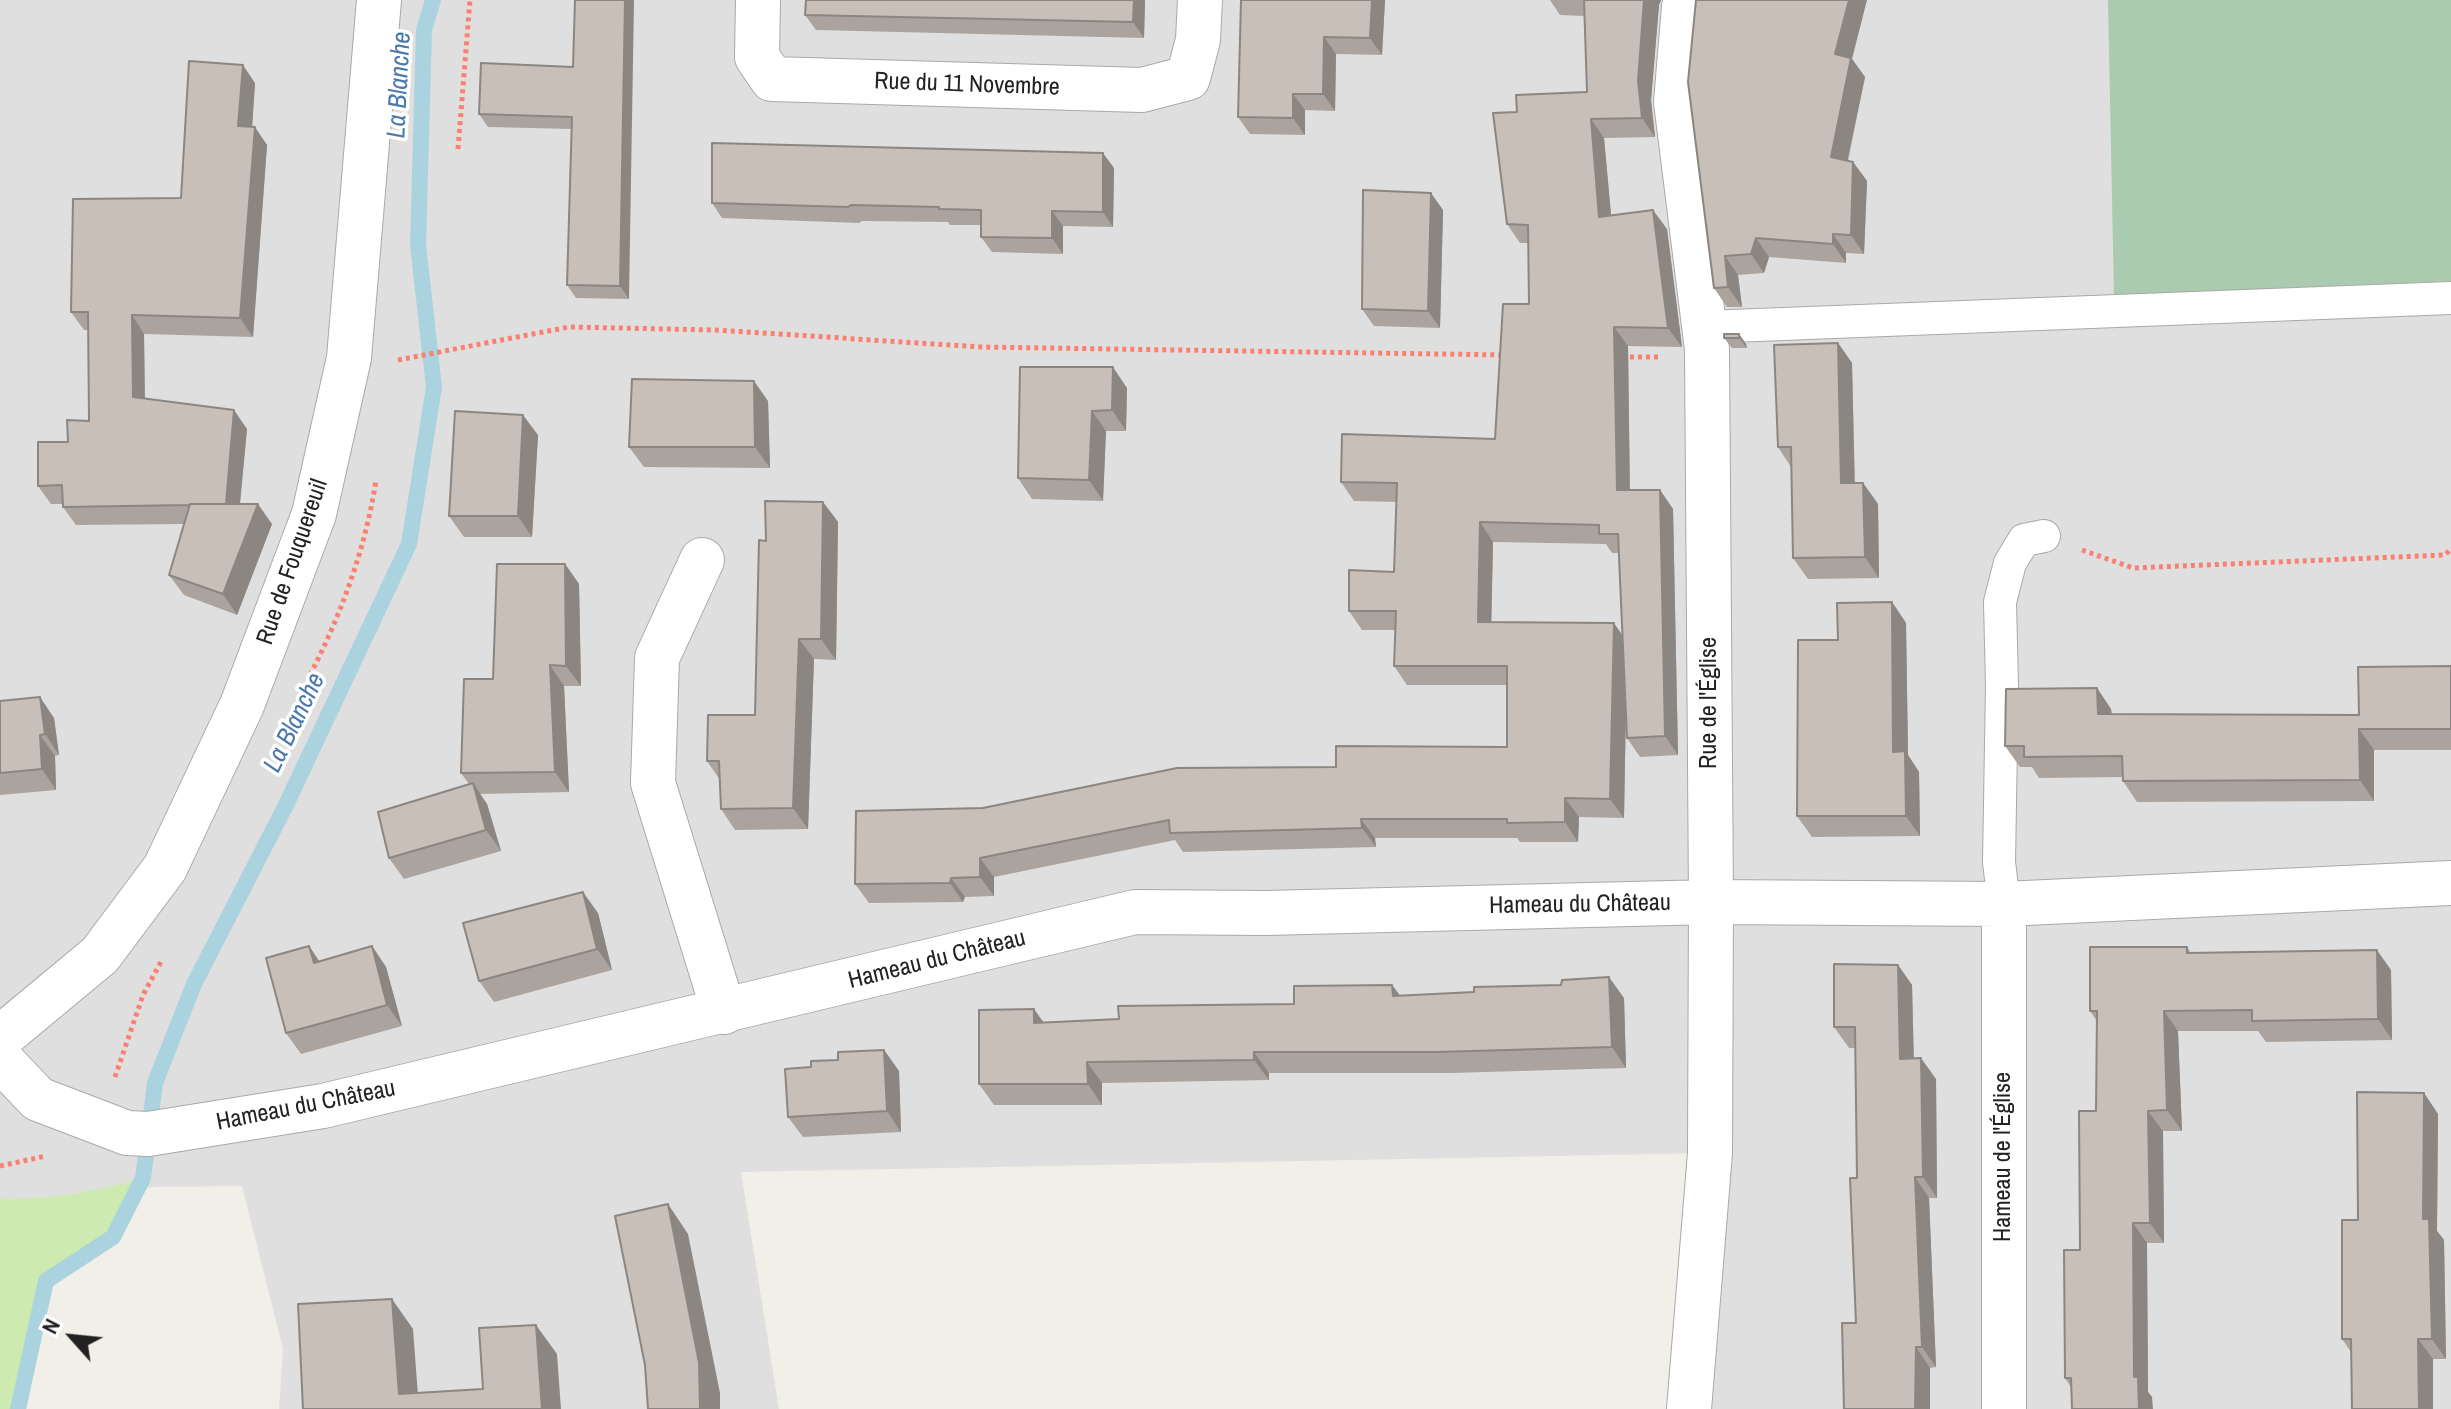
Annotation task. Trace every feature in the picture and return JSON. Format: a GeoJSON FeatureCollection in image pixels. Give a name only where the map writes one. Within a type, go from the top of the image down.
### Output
{"type":"FeatureCollection","features":[{"type":"Feature","properties":{"kind":"street","name":"Rue de Fouquereuil"},"geometry":{"type":"LineString","coordinates":[[0,1038],[100,955],[165,868],[242,705],[314,514],[349,358],[379,0]]}},
{"type":"Feature","properties":{"kind":"street","name":"Rue du 11 Novembre"},"geometry":{"type":"LineString","coordinates":[[758,0],[757,57],[772,79],[1142,90],[1188,78],[1198,40],[1200,0]]}},
{"type":"Feature","properties":{"kind":"street","name":"Rue de l'Église"},"geometry":{"type":"LineString","coordinates":[[1687,0],[1676,102],[1707,338],[1711,902],[1710,1153],[1689,1409]]}},
{"type":"Feature","properties":{"kind":"street"},"geometry":{"type":"LineString","coordinates":[[702,560],[657,658],[653,783],[724,1012]]}},
{"type":"Feature","properties":{"kind":"street"},"geometry":{"type":"LineString","coordinates":[[1711,902],[2004,904],[2451,883]]}},
{"type":"Feature","properties":{"kind":"street","name":"Hameau du Château"},"geometry":{"type":"LineString","coordinates":[[0,1059],[38,1099],[127,1133],[177,1130],[323,1106],[1135,912],[1266,913],[1711,902]]}},
{"type":"Feature","properties":{"kind":"street","name":"Hameau de l'Église"},"geometry":{"type":"LineString","coordinates":[[2004,904],[2004,1409]]}},
{"type":"Feature","properties":{"kind":"lane"},"geometry":{"type":"LineString","coordinates":[[1707,338],[2050,314],[2451,298]]}},
{"type":"Feature","properties":{"kind":"lane"},"geometry":{"type":"LineString","coordinates":[[2004,904],[1999,862],[2000,602],[2010,563],[2024,540],[2044,536]]}},
{"type":"Feature","properties":{"kind":"path"},"geometry":{"type":"LineString","coordinates":[[458,149],[470,0]]}},
{"type":"Feature","properties":{"kind":"path"},"geometry":{"type":"LineString","coordinates":[[403,360],[569,327],[716,330],[981,347],[1506,355]]}},
{"type":"Feature","properties":{"kind":"path"},"geometry":{"type":"LineString","coordinates":[[1617,357],[1681,358],[1707,338]]}},
{"type":"Feature","properties":{"kind":"path"},"geometry":{"type":"LineString","coordinates":[[2044,536],[2133,568],[2445,555],[2451,549]]}},
{"type":"Feature","properties":{"kind":"shaded area"},"geometry":{"type":"Polygon","coordinates":[[[0,0],[2451,0],[2451,1409],[1689,1409],[1709,1153],[741,1172],[779,1409],[279,1409],[283,1349],[242,1186],[154,1187],[32,1200],[0,1198],[0,0]]]}},
{"type":"Feature","properties":{"kind":"green space"},"geometry":{"type":"Polygon","coordinates":[[[2108,0],[2451,0],[2451,281],[2114,297],[2108,0]]]}},
{"type":"Feature","properties":{"kind":"green space"},"geometry":{"type":"Polygon","coordinates":[[[143,1178],[113,1237],[46,1281],[18,1409],[0,1409],[0,1198],[73,1194],[143,1178]]]}},
{"type":"Feature","properties":{"kind":"building"},"geometry":{"type":"Polygon","coordinates":[[[575,0],[625,0],[620,286],[567,285],[572,117],[479,114],[481,63],[573,67],[575,0]]]}},
{"type":"Feature","properties":{"kind":"building"},"geometry":{"type":"Polygon","coordinates":[[[806,0],[1134,0],[1133,22],[805,15],[806,0]]]}},
{"type":"Feature","properties":{"kind":"building"},"geometry":{"type":"Polygon","coordinates":[[[1241,0],[1372,0],[1370,38],[1324,37],[1323,94],[1293,94],[1293,118],[1238,117],[1241,0]]]}},
{"type":"Feature","properties":{"kind":"building"},"geometry":{"type":"Polygon","coordinates":[[[1584,0],[1644,0],[1638,81],[1642,118],[1591,119],[1599,217],[1653,210],[1668,328],[1614,327],[1617,490],[1660,490],[1665,736],[1627,738],[1618,534],[1599,534],[1599,525],[1480,522],[1478,622],[1614,623],[1610,799],[1565,798],[1565,822],[1361,819],[1362,828],[1170,833],[1169,820],[980,858],[980,877],[951,878],[950,883],[855,884],[856,811],[983,808],[1177,768],[1336,767],[1336,746],[1507,747],[1507,666],[1394,666],[1396,611],[1349,611],[1349,570],[1394,572],[1397,483],[1341,482],[1342,434],[1495,439],[1503,304],[1529,304],[1528,225],[1507,224],[1493,113],[1517,112],[1516,95],[1587,92],[1584,0]]]}},
{"type":"Feature","properties":{"kind":"building"},"geometry":{"type":"Polygon","coordinates":[[[1696,0],[1849,0],[1835,54],[1851,58],[1831,157],[1853,162],[1851,235],[1833,234],[1833,244],[1756,238],[1751,254],[1725,256],[1728,287],[1714,288],[1688,82],[1696,0]]]}},
{"type":"Feature","properties":{"kind":"building"},"geometry":{"type":"Polygon","coordinates":[[[189,61],[243,65],[238,126],[255,127],[240,318],[132,315],[133,397],[234,410],[226,504],[63,507],[62,485],[38,486],[38,442],[68,442],[67,420],[89,421],[88,312],[71,312],[73,199],[181,198],[189,61]]]}},
{"type":"Feature","properties":{"kind":"building"},"geometry":{"type":"Polygon","coordinates":[[[712,143],[1103,153],[1103,212],[1052,211],[1052,238],[981,237],[981,210],[712,203],[712,143]]]}},
{"type":"Feature","properties":{"kind":"building"},"geometry":{"type":"Polygon","coordinates":[[[1363,190],[1431,193],[1428,311],[1362,309],[1363,190]]]}},
{"type":"Feature","properties":{"kind":"building"},"geometry":{"type":"Polygon","coordinates":[[[1724,334],[1739,334],[1739,338],[1724,338],[1724,334]]]}},
{"type":"Feature","properties":{"kind":"building"},"geometry":{"type":"Polygon","coordinates":[[[1838,343],[1841,483],[1863,483],[1865,557],[1793,558],[1791,447],[1778,447],[1774,345],[1838,343]]]}},
{"type":"Feature","properties":{"kind":"building"},"geometry":{"type":"Polygon","coordinates":[[[1020,367],[1113,367],[1112,410],[1092,411],[1089,480],[1018,478],[1020,367]]]}},
{"type":"Feature","properties":{"kind":"building"},"geometry":{"type":"Polygon","coordinates":[[[632,379],[754,381],[755,447],[629,447],[632,379]]]}},
{"type":"Feature","properties":{"kind":"building"},"geometry":{"type":"Polygon","coordinates":[[[455,411],[523,415],[518,516],[449,516],[455,411]]]}},
{"type":"Feature","properties":{"kind":"building"},"geometry":{"type":"Polygon","coordinates":[[[765,501],[823,502],[821,639],[799,639],[793,808],[721,809],[719,761],[707,761],[708,715],[755,715],[759,540],[766,541],[765,501]]]}},
{"type":"Feature","properties":{"kind":"building"},"geometry":{"type":"Polygon","coordinates":[[[190,504],[258,504],[223,594],[169,575],[190,504]]]}},
{"type":"Feature","properties":{"kind":"building"},"geometry":{"type":"Polygon","coordinates":[[[497,564],[565,564],[566,666],[550,665],[555,772],[461,773],[464,679],[493,679],[497,564]]]}},
{"type":"Feature","properties":{"kind":"building"},"geometry":{"type":"Polygon","coordinates":[[[1892,602],[1893,752],[1905,751],[1906,816],[1797,816],[1798,640],[1838,640],[1837,603],[1892,602]]]}},
{"type":"Feature","properties":{"kind":"building"},"geometry":{"type":"Polygon","coordinates":[[[2451,666],[2451,729],[2359,729],[2360,780],[2123,781],[2122,756],[2024,757],[2024,746],[2005,746],[2006,689],[2097,688],[2098,714],[2359,715],[2358,667],[2451,666]]]}},
{"type":"Feature","properties":{"kind":"building"},"geometry":{"type":"Polygon","coordinates":[[[40,697],[45,734],[40,735],[42,769],[0,773],[0,701],[40,697]]]}},
{"type":"Feature","properties":{"kind":"building"},"geometry":{"type":"Polygon","coordinates":[[[473,783],[486,830],[389,858],[378,812],[473,783]]]}},
{"type":"Feature","properties":{"kind":"building"},"geometry":{"type":"Polygon","coordinates":[[[583,892],[597,949],[479,981],[463,923],[583,892]]]}},
{"type":"Feature","properties":{"kind":"building"},"geometry":{"type":"Polygon","coordinates":[[[309,946],[314,963],[372,946],[387,1005],[286,1033],[266,958],[309,946]]]}},
{"type":"Feature","properties":{"kind":"building"},"geometry":{"type":"Polygon","coordinates":[[[2090,947],[2187,947],[2187,953],[2377,950],[2378,1019],[2252,1021],[2252,1010],[2164,1011],[2167,1110],[2148,1111],[2150,1223],[2133,1223],[2134,1377],[2138,1377],[2139,1409],[2072,1409],[2071,1378],[2065,1378],[2064,1250],[2080,1250],[2079,1111],[2096,1111],[2097,1011],[2090,1011],[2090,947]]]}},
{"type":"Feature","properties":{"kind":"building"},"geometry":{"type":"Polygon","coordinates":[[[1834,964],[1898,965],[1900,1059],[1921,1058],[1923,1177],[1915,1177],[1922,1347],[1916,1347],[1915,1409],[1844,1409],[1842,1323],[1856,1323],[1850,1178],[1857,1178],[1855,1027],[1834,1027],[1834,964]]]}},
{"type":"Feature","properties":{"kind":"building"},"geometry":{"type":"Polygon","coordinates":[[[1609,977],[1612,1047],[1437,1052],[1254,1052],[1254,1060],[1087,1062],[1088,1084],[979,1084],[979,1010],[1034,1009],[1034,1023],[1119,1019],[1118,1006],[1294,1004],[1294,986],[1392,985],[1393,996],[1474,992],[1474,987],[1561,985],[1562,980],[1609,977]]]}},
{"type":"Feature","properties":{"kind":"building"},"geometry":{"type":"Polygon","coordinates":[[[884,1050],[887,1111],[788,1117],[785,1069],[811,1067],[811,1061],[838,1060],[838,1052],[884,1050]]]}},
{"type":"Feature","properties":{"kind":"building"},"geometry":{"type":"Polygon","coordinates":[[[2357,1092],[2424,1093],[2423,1219],[2429,1219],[2432,1339],[2418,1339],[2419,1409],[2352,1409],[2351,1339],[2342,1339],[2342,1220],[2358,1220],[2357,1092]]]}},
{"type":"Feature","properties":{"kind":"building"},"geometry":{"type":"Polygon","coordinates":[[[668,1204],[699,1363],[700,1409],[648,1409],[645,1365],[615,1216],[668,1204]]]}},
{"type":"Feature","properties":{"kind":"building"},"geometry":{"type":"Polygon","coordinates":[[[392,1299],[399,1394],[483,1389],[479,1328],[536,1325],[542,1409],[303,1409],[298,1304],[392,1299]]]}},
{"type":"Feature","properties":{"kind":"waterway","name":"La Blanche"},"geometry":{"type":"LineString","coordinates":[[18,1409],[46,1281],[113,1237],[143,1178],[155,1083],[194,984],[285,807],[409,544],[434,387],[418,245],[424,30],[433,0]]}}]}
